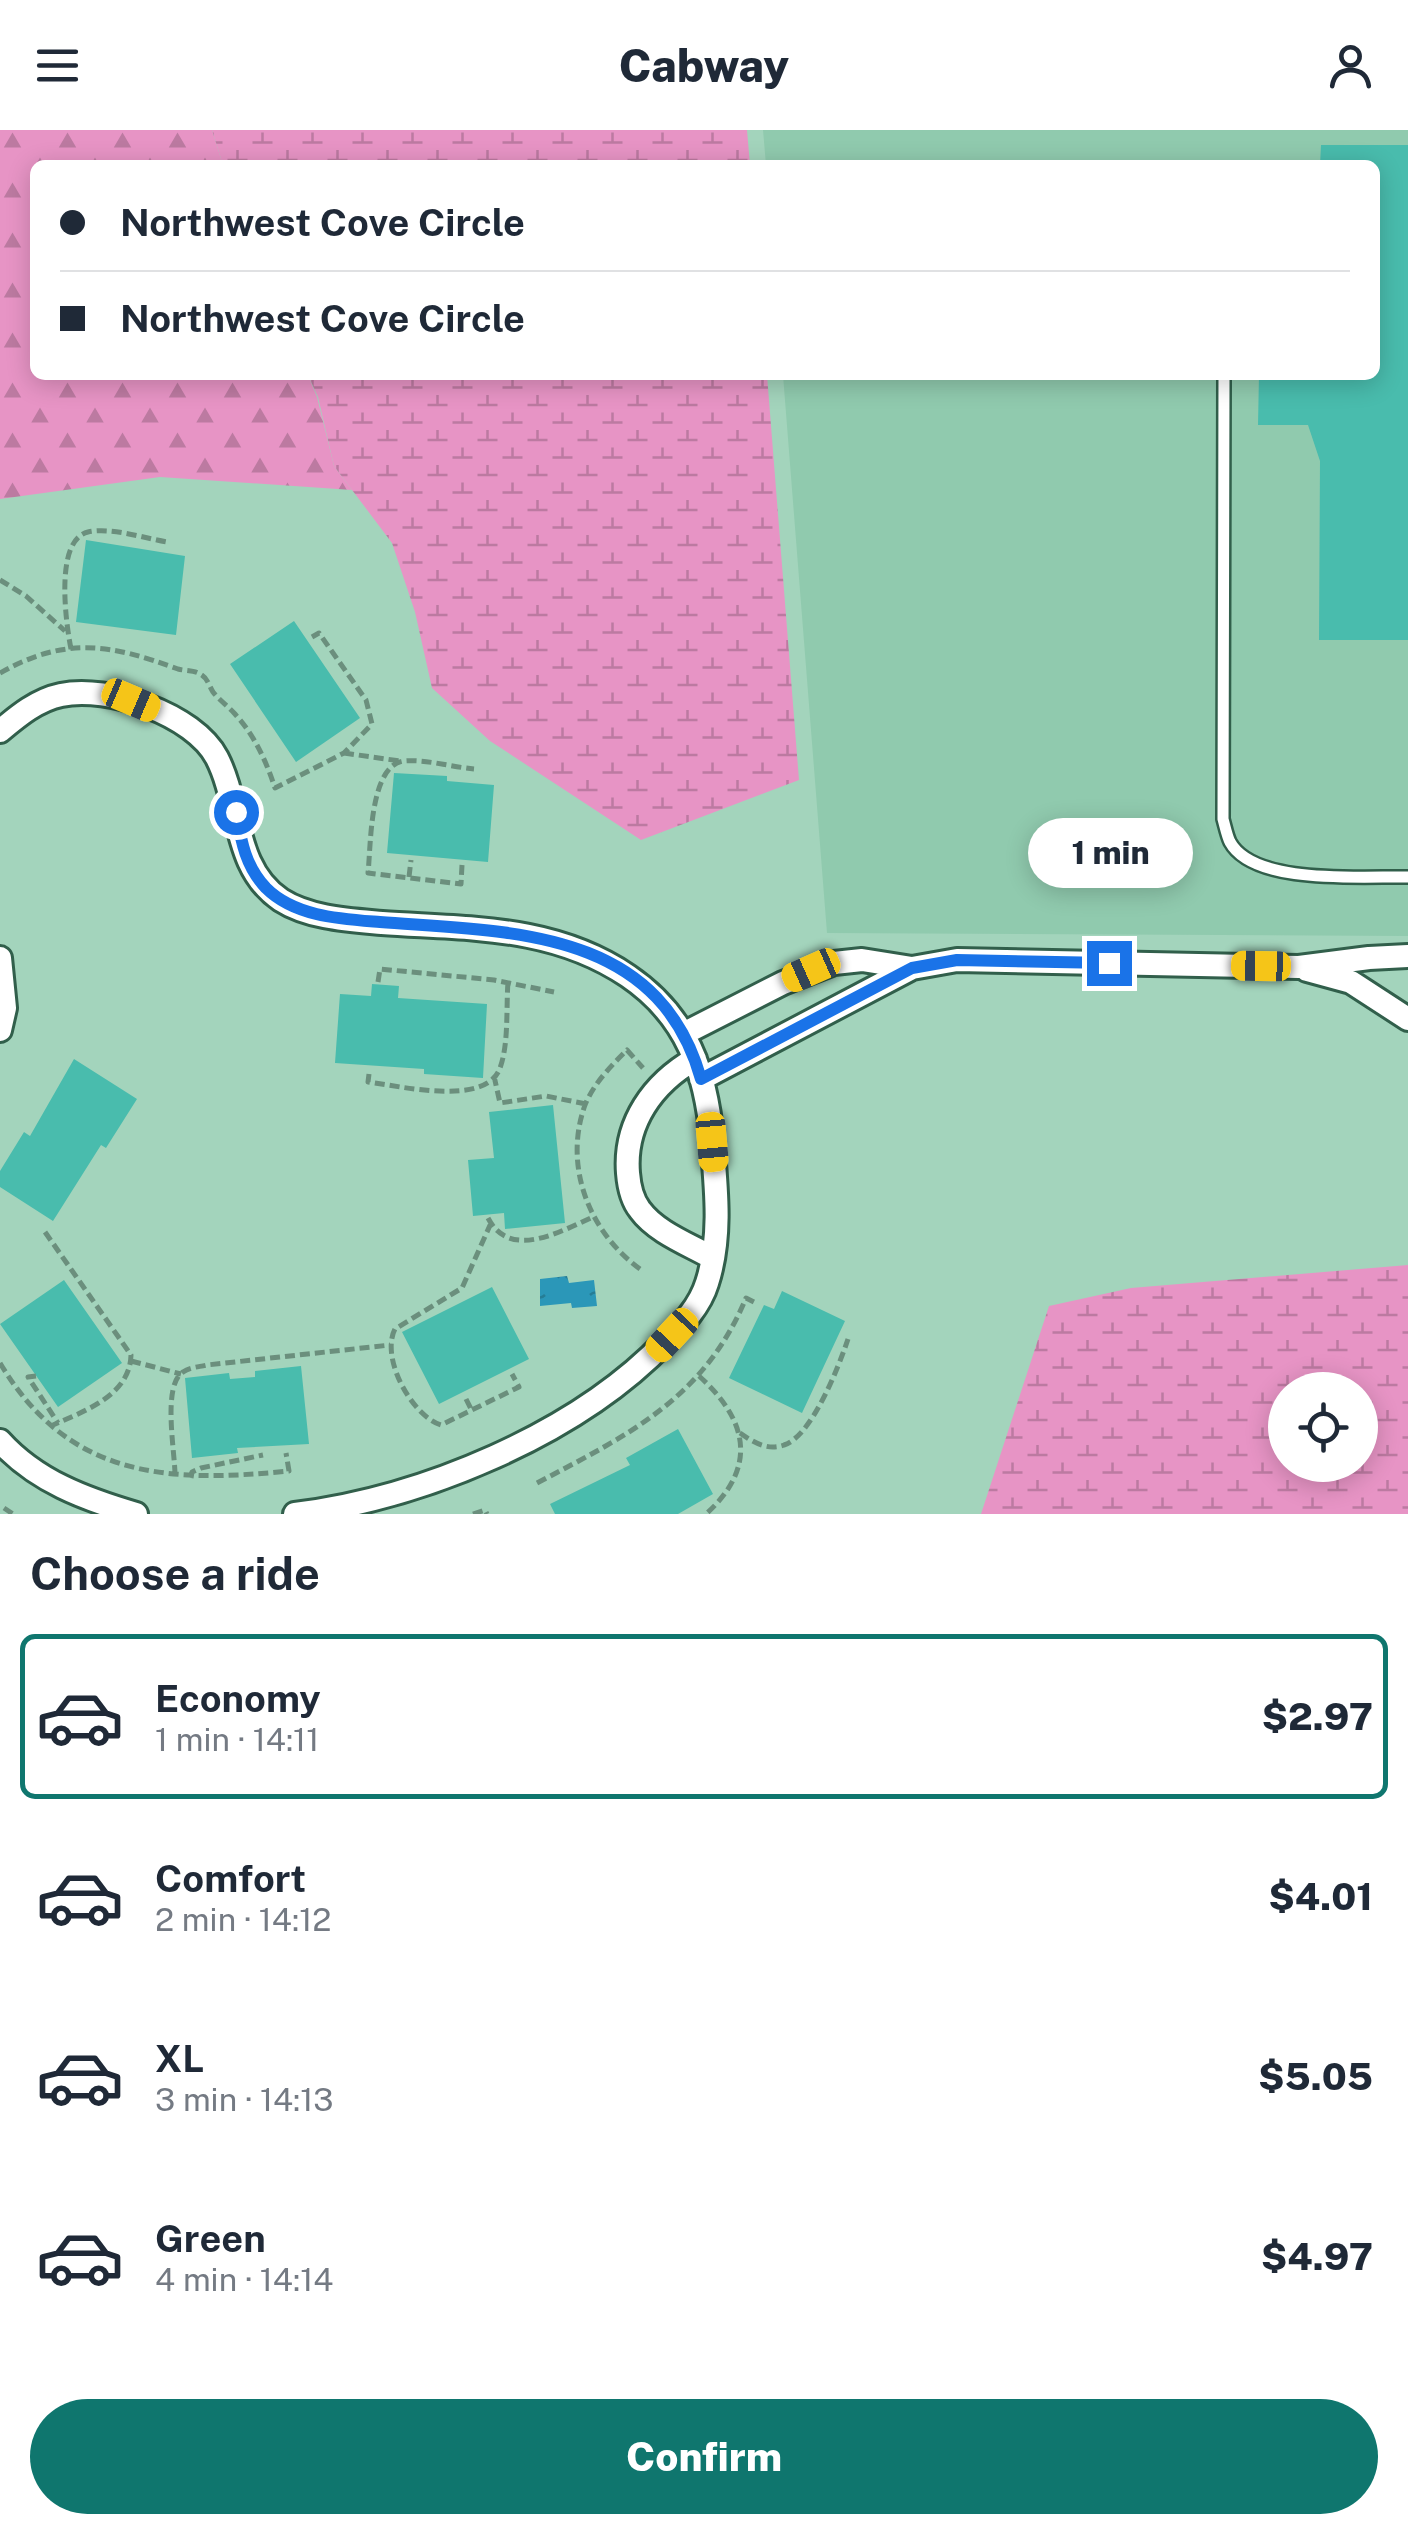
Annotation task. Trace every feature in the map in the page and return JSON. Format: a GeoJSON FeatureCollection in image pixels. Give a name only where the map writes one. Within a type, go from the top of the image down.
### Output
{"type":"FeatureCollection","features":[{"type":"Feature","properties":{"kind":"street"},"geometry":{"type":"LineString","coordinates":[[0,731],[37,704],[60,695],[101,693],[159,712],[188,726],[214,752],[227,780],[252,872],[284,902],[338,919],[492,931],[564,942],[630,976],[664,1006],[685,1033],[709,1107],[718,1212],[708,1282],[698,1304],[672,1335],[615,1388],[568,1419],[442,1477],[336,1509],[295,1514]]}},
{"type":"Feature","properties":{"kind":"street"},"geometry":{"type":"LineString","coordinates":[[712,1258],[660,1228],[639,1210],[630,1188],[627,1158],[635,1120],[655,1090],[677,1070],[698,1069],[912,968],[957,960],[1298,967],[1408,956]]}},
{"type":"Feature","properties":{"kind":"street"},"geometry":{"type":"LineString","coordinates":[[0,958],[5,1008],[0,1030]]}},
{"type":"Feature","properties":{"kind":"street"},"geometry":{"type":"LineString","coordinates":[[685,1033],[783,983],[834,963],[862,960],[912,968]]}},
{"type":"Feature","properties":{"kind":"street"},"geometry":{"type":"LineString","coordinates":[[1298,967],[1351,982],[1408,1019]]}},
{"type":"Feature","properties":{"kind":"street"},"geometry":{"type":"LineString","coordinates":[[0,1440],[46,1480],[100,1504],[136,1514]]}},
{"type":"Feature","properties":{"kind":"lane"},"geometry":{"type":"LineString","coordinates":[[1224,380],[1223,820],[1230,844],[1246,858],[1276,871],[1408,876]]}},
{"type":"Feature","properties":{"kind":"path"},"geometry":{"type":"LineString","coordinates":[[71,649],[64,598],[66,570],[78,538],[96,532],[167,542]]}},
{"type":"Feature","properties":{"kind":"path"},"geometry":{"type":"LineString","coordinates":[[0,580],[26,596],[68,632]]}},
{"type":"Feature","properties":{"kind":"path"},"geometry":{"type":"LineString","coordinates":[[0,673],[40,655],[71,649],[128,650],[203,674],[212,691],[245,726],[266,760],[276,788],[344,754],[372,724],[370,709],[319,632],[312,637]]}},
{"type":"Feature","properties":{"kind":"path"},"geometry":{"type":"LineString","coordinates":[[344,754],[474,769]]}},
{"type":"Feature","properties":{"kind":"path"},"geometry":{"type":"LineString","coordinates":[[404,761],[385,772],[380,782],[368,873],[460,884],[462,865]]}},
{"type":"Feature","properties":{"kind":"path"},"geometry":{"type":"LineString","coordinates":[[409,878],[411,860]]}},
{"type":"Feature","properties":{"kind":"path"},"geometry":{"type":"LineString","coordinates":[[378,982],[380,969],[508,982],[554,992]]}},
{"type":"Feature","properties":{"kind":"path"},"geometry":{"type":"LineString","coordinates":[[369,1074],[368,1082],[456,1092],[476,1088],[494,1076],[502,1058],[508,982]]}},
{"type":"Feature","properties":{"kind":"path"},"geometry":{"type":"LineString","coordinates":[[494,1076],[500,1104],[546,1096],[586,1104]]}},
{"type":"Feature","properties":{"kind":"path"},"geometry":{"type":"LineString","coordinates":[[512,1374],[518,1387],[441,1425],[427,1419],[398,1377],[390,1346],[395,1328],[462,1288],[490,1220],[508,1238],[528,1240],[556,1234],[593,1216]]}},
{"type":"Feature","properties":{"kind":"path"},"geometry":{"type":"LineString","coordinates":[[45,1232],[128,1347],[131,1361],[126,1377],[102,1401],[56,1424]]}},
{"type":"Feature","properties":{"kind":"path"},"geometry":{"type":"LineString","coordinates":[[537,1483],[661,1411],[699,1376],[746,1298],[758,1304]]}},
{"type":"Feature","properties":{"kind":"path"},"geometry":{"type":"LineString","coordinates":[[740,1434],[770,1447],[780,1447],[797,1437],[826,1391],[848,1339]]}},
{"type":"Feature","properties":{"kind":"path"},"geometry":{"type":"LineString","coordinates":[[175,1476],[170,1398],[175,1379],[181,1374],[207,1366],[390,1346]]}},
{"type":"Feature","properties":{"kind":"path"},"geometry":{"type":"LineString","coordinates":[[131,1361],[181,1374]]}},
{"type":"Feature","properties":{"kind":"path"},"geometry":{"type":"LineString","coordinates":[[0,1363],[23,1397],[100,1457],[191,1478],[289,1471],[286,1453]]}},
{"type":"Feature","properties":{"kind":"path"},"geometry":{"type":"LineString","coordinates":[[36,1376],[28,1377],[56,1424]]}},
{"type":"Feature","properties":{"kind":"path"},"geometry":{"type":"LineString","coordinates":[[699,1376],[725,1404],[740,1434],[741,1458],[732,1486],[706,1514]]}},
{"type":"Feature","properties":{"kind":"path"},"geometry":{"type":"LineString","coordinates":[[466,1399],[472,1412]]}},
{"type":"Feature","properties":{"kind":"path"},"geometry":{"type":"LineString","coordinates":[[191,1478],[192,1472],[202,1468],[263,1456]]}},
{"type":"Feature","properties":{"kind":"path"},"geometry":{"type":"LineString","coordinates":[[4,1508],[13,1514]]}},
{"type":"Feature","properties":{"kind":"path"},"geometry":{"type":"LineString","coordinates":[[473,1514],[485,1510],[487,1514]]}},
{"type":"Feature","properties":{"kind":"shaded area"},"geometry":{"type":"Polygon","coordinates":[[[763,130],[1408,130],[1408,936],[827,933],[783,380],[1380,380],[1380,160],[766,160],[763,130]]]}},
{"type":"Feature","properties":{"kind":"green space"},"geometry":{"type":"Polygon","coordinates":[[[0,130],[212,130],[221,160],[30,160],[30,380],[310,380],[334,466],[352,490],[160,477],[0,499],[0,130]]]}},
{"type":"Feature","properties":{"kind":"green space"},"geometry":{"type":"Polygon","coordinates":[[[212,130],[747,130],[750,160],[221,160],[212,130]]]}},
{"type":"Feature","properties":{"kind":"green space"},"geometry":{"type":"Polygon","coordinates":[[[310,380],[767,380],[799,780],[641,840],[490,741],[432,688],[415,612],[392,543],[334,466],[310,380]]]}},
{"type":"Feature","properties":{"kind":"green space"},"geometry":{"type":"Polygon","coordinates":[[[1408,1265],[1408,1514],[981,1514],[1049,1306],[1131,1288],[1408,1265]]]}},
{"type":"Feature","properties":{"kind":"water"},"geometry":{"type":"Polygon","coordinates":[[[567,1276],[569,1283],[594,1280],[597,1306],[540,1306],[540,1279],[567,1276]]]}},
{"type":"Feature","properties":{"kind":"building"},"geometry":{"type":"Polygon","coordinates":[[[1321,145],[1408,145],[1408,640],[1319,640],[1320,461],[1308,425],[1258,425],[1259,380],[1380,380],[1380,160],[1320,160],[1321,145]]]}},
{"type":"Feature","properties":{"kind":"building"},"geometry":{"type":"Polygon","coordinates":[[[86,540],[185,556],[176,635],[76,622],[86,540]]]}},
{"type":"Feature","properties":{"kind":"building"},"geometry":{"type":"Polygon","coordinates":[[[294,621],[360,718],[296,762],[230,664],[294,621]]]}},
{"type":"Feature","properties":{"kind":"building"},"geometry":{"type":"Polygon","coordinates":[[[394,773],[447,776],[447,781],[494,785],[488,862],[387,853],[394,773]]]}},
{"type":"Feature","properties":{"kind":"building"},"geometry":{"type":"Polygon","coordinates":[[[372,984],[399,986],[398,998],[487,1004],[483,1078],[424,1074],[424,1069],[335,1063],[340,994],[371,996],[372,984]]]}},
{"type":"Feature","properties":{"kind":"building"},"geometry":{"type":"Polygon","coordinates":[[[74,1059],[137,1099],[106,1148],[101,1145],[53,1221],[0,1187],[0,1171],[24,1132],[30,1136],[74,1059]]]}},
{"type":"Feature","properties":{"kind":"building"},"geometry":{"type":"Polygon","coordinates":[[[553,1105],[565,1223],[505,1229],[504,1213],[473,1216],[468,1160],[494,1158],[489,1112],[553,1105]]]}},
{"type":"Feature","properties":{"kind":"building"},"geometry":{"type":"Polygon","coordinates":[[[64,1280],[122,1363],[58,1407],[0,1324],[64,1280]]]}},
{"type":"Feature","properties":{"kind":"building"},"geometry":{"type":"Polygon","coordinates":[[[492,1287],[529,1359],[439,1404],[402,1332],[492,1287]]]}},
{"type":"Feature","properties":{"kind":"building"},"geometry":{"type":"Polygon","coordinates":[[[782,1291],[845,1321],[802,1413],[729,1378],[764,1305],[774,1309],[782,1291]]]}},
{"type":"Feature","properties":{"kind":"building"},"geometry":{"type":"Polygon","coordinates":[[[301,1366],[309,1444],[237,1448],[238,1453],[192,1458],[185,1378],[229,1373],[230,1379],[255,1377],[255,1371],[301,1366]]]}},
{"type":"Feature","properties":{"kind":"building"},"geometry":{"type":"Polygon","coordinates":[[[678,1429],[713,1494],[678,1514],[555,1514],[550,1504],[630,1465],[626,1458],[678,1429]]]}},
{"type":"Feature","properties":{"kind":"route"},"geometry":{"type":"LineString","coordinates":[[236,812],[244,854],[252,872],[284,902],[338,919],[528,934],[564,942],[630,976],[664,1006],[685,1033],[701,1079],[912,968],[957,960],[1109,963]]}}]}
